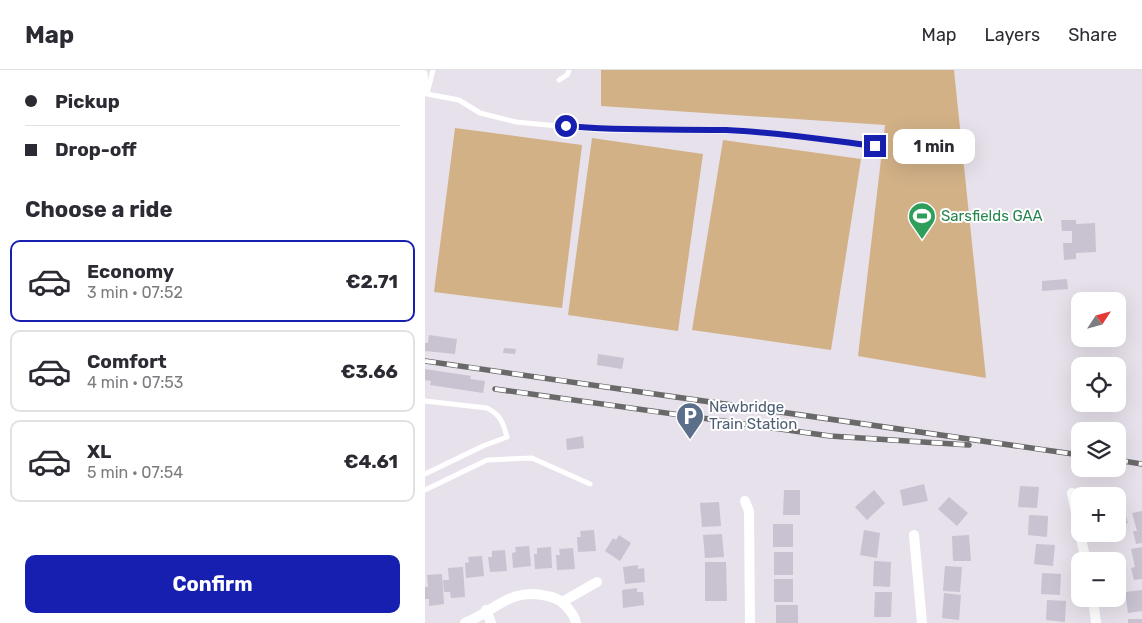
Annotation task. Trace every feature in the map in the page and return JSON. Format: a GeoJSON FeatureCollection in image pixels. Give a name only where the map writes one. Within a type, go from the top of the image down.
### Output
{"type":"FeatureCollection","features":[{"type":"Feature","properties":{"kind":"street"},"geometry":{"type":"LineString","coordinates":[[745,501],[749,511],[750,623]]}},
{"type":"Feature","properties":{"kind":"street"},"geometry":{"type":"LineString","coordinates":[[914,535],[922,623]]}},
{"type":"Feature","properties":{"kind":"street"},"geometry":{"type":"LineString","coordinates":[[562,602],[597,582]]}},
{"type":"Feature","properties":{"kind":"street"},"geometry":{"type":"LineString","coordinates":[[465,623],[513,596],[535,593],[555,598],[562,602],[575,618],[576,623]]}},
{"type":"Feature","properties":{"kind":"street"},"geometry":{"type":"LineString","coordinates":[[1094,607],[1096,623]]}},
{"type":"Feature","properties":{"kind":"street"},"geometry":{"type":"LineString","coordinates":[[486,610],[491,623]]}},
{"type":"Feature","properties":{"kind":"lane"},"geometry":{"type":"LineString","coordinates":[[427,94],[433,70]]}},
{"type":"Feature","properties":{"kind":"lane"},"geometry":{"type":"LineString","coordinates":[[559,80],[567,75],[569,70]]}},
{"type":"Feature","properties":{"kind":"lane"},"geometry":{"type":"LineString","coordinates":[[425,73],[427,94]]}},
{"type":"Feature","properties":{"kind":"lane"},"geometry":{"type":"LineString","coordinates":[[427,94],[459,100],[479,112],[515,122],[600,130],[727,130],[784,134],[875,146]]}},
{"type":"Feature","properties":{"kind":"lane"},"geometry":{"type":"LineString","coordinates":[[425,401],[487,408],[502,419],[507,437],[483,446],[425,474]]}},
{"type":"Feature","properties":{"kind":"lane"},"geometry":{"type":"LineString","coordinates":[[425,490],[487,460],[532,458],[590,484]]}},
{"type":"Feature","properties":{"kind":"shaded area","name":"Sarsfields GAA"},"geometry":{"type":"Polygon","coordinates":[[[601,70],[954,70],[986,378],[858,356],[885,125],[601,106],[601,70]]]}},
{"type":"Feature","properties":{"kind":"shaded area"},"geometry":{"type":"Polygon","coordinates":[[[455,128],[582,145],[562,308],[434,292],[455,128]]]}},
{"type":"Feature","properties":{"kind":"shaded area"},"geometry":{"type":"Polygon","coordinates":[[[592,138],[703,154],[678,331],[568,315],[592,138]]]}},
{"type":"Feature","properties":{"kind":"shaded area"},"geometry":{"type":"Polygon","coordinates":[[[723,140],[861,159],[831,350],[692,330],[723,140]]]}},
{"type":"Feature","properties":{"kind":"building"},"geometry":{"type":"Polygon","coordinates":[[[1061,220],[1076,220],[1076,224],[1095,223],[1096,252],[1076,253],[1076,259],[1064,260],[1063,243],[1072,243],[1072,231],[1062,231],[1061,220]]]}},
{"type":"Feature","properties":{"kind":"building"},"geometry":{"type":"Polygon","coordinates":[[[1067,279],[1068,289],[1042,291],[1042,281],[1067,279]]]}},
{"type":"Feature","properties":{"kind":"building"},"geometry":{"type":"Polygon","coordinates":[[[429,335],[457,339],[455,354],[425,351],[425,343],[428,343],[429,335]]]}},
{"type":"Feature","properties":{"kind":"building"},"geometry":{"type":"Polygon","coordinates":[[[504,348],[516,349],[515,354],[503,353],[504,348]]]}},
{"type":"Feature","properties":{"kind":"building"},"geometry":{"type":"Polygon","coordinates":[[[598,354],[624,358],[622,369],[597,365],[598,354]]]}},
{"type":"Feature","properties":{"kind":"building"},"geometry":{"type":"Polygon","coordinates":[[[425,369],[471,376],[470,379],[485,381],[483,393],[430,385],[431,381],[425,380],[425,369]]]}},
{"type":"Feature","properties":{"kind":"building"},"geometry":{"type":"Polygon","coordinates":[[[583,436],[584,448],[567,450],[566,439],[583,436]]]}},
{"type":"Feature","properties":{"kind":"building"},"geometry":{"type":"Polygon","coordinates":[[[924,484],[928,501],[903,506],[900,490],[924,484]]]}},
{"type":"Feature","properties":{"kind":"building"},"geometry":{"type":"Polygon","coordinates":[[[1020,486],[1039,487],[1037,508],[1018,507],[1020,486]]]}},
{"type":"Feature","properties":{"kind":"building"},"geometry":{"type":"Polygon","coordinates":[[[784,490],[800,490],[800,515],[783,515],[784,490]]]}},
{"type":"Feature","properties":{"kind":"building"},"geometry":{"type":"Polygon","coordinates":[[[874,490],[885,503],[867,520],[855,507],[874,490]]]}},
{"type":"Feature","properties":{"kind":"building"},"geometry":{"type":"Polygon","coordinates":[[[949,497],[968,513],[957,526],[938,509],[949,497]]]}},
{"type":"Feature","properties":{"kind":"building"},"geometry":{"type":"Polygon","coordinates":[[[719,502],[721,526],[702,527],[700,503],[719,502]]]}},
{"type":"Feature","properties":{"kind":"building"},"geometry":{"type":"Polygon","coordinates":[[[1142,511],[1142,543],[1136,544],[1133,531],[1137,531],[1132,513],[1142,511]]]}},
{"type":"Feature","properties":{"kind":"building"},"geometry":{"type":"Polygon","coordinates":[[[1029,515],[1048,516],[1047,537],[1028,535],[1029,515]]]}},
{"type":"Feature","properties":{"kind":"building"},"geometry":{"type":"Polygon","coordinates":[[[773,524],[793,524],[793,547],[773,547],[773,524]]]}},
{"type":"Feature","properties":{"kind":"building"},"geometry":{"type":"Polygon","coordinates":[[[594,530],[596,551],[578,552],[577,537],[581,537],[580,531],[594,530]]]}},
{"type":"Feature","properties":{"kind":"building"},"geometry":{"type":"Polygon","coordinates":[[[864,530],[880,533],[877,558],[860,555],[864,530]]]}},
{"type":"Feature","properties":{"kind":"building"},"geometry":{"type":"Polygon","coordinates":[[[722,534],[724,557],[705,558],[703,535],[722,534]]]}},
{"type":"Feature","properties":{"kind":"building"},"geometry":{"type":"Polygon","coordinates":[[[619,535],[631,543],[620,561],[605,551],[613,538],[616,540],[619,535]]]}},
{"type":"Feature","properties":{"kind":"building"},"geometry":{"type":"Polygon","coordinates":[[[969,535],[971,561],[953,561],[952,536],[969,535]]]}},
{"type":"Feature","properties":{"kind":"building"},"geometry":{"type":"Polygon","coordinates":[[[1036,544],[1055,545],[1053,566],[1034,564],[1036,544]]]}},
{"type":"Feature","properties":{"kind":"building"},"geometry":{"type":"Polygon","coordinates":[[[529,546],[531,566],[513,568],[512,553],[516,552],[515,547],[529,546]]]}},
{"type":"Feature","properties":{"kind":"building"},"geometry":{"type":"Polygon","coordinates":[[[551,547],[552,568],[535,569],[534,554],[537,554],[537,548],[551,547]]]}},
{"type":"Feature","properties":{"kind":"building"},"geometry":{"type":"Polygon","coordinates":[[[1142,547],[1142,579],[1134,580],[1131,568],[1135,567],[1131,549],[1142,547]]]}},
{"type":"Feature","properties":{"kind":"building"},"geometry":{"type":"Polygon","coordinates":[[[573,548],[575,569],[557,570],[556,555],[560,555],[559,549],[573,548]]]}},
{"type":"Feature","properties":{"kind":"building"},"geometry":{"type":"Polygon","coordinates":[[[505,550],[507,571],[490,572],[488,557],[492,557],[492,551],[505,550]]]}},
{"type":"Feature","properties":{"kind":"building"},"geometry":{"type":"Polygon","coordinates":[[[774,552],[793,552],[793,575],[774,575],[774,552]]]}},
{"type":"Feature","properties":{"kind":"building"},"geometry":{"type":"Polygon","coordinates":[[[482,556],[484,576],[466,578],[465,563],[469,562],[468,557],[482,556]]]}},
{"type":"Feature","properties":{"kind":"building"},"geometry":{"type":"Polygon","coordinates":[[[874,561],[891,562],[890,587],[873,586],[874,561]]]}},
{"type":"Feature","properties":{"kind":"building"},"geometry":{"type":"Polygon","coordinates":[[[705,562],[726,562],[727,601],[705,601],[705,562]]]}},
{"type":"Feature","properties":{"kind":"building"},"geometry":{"type":"Polygon","coordinates":[[[638,565],[638,569],[644,568],[645,582],[625,584],[623,567],[638,565]]]}},
{"type":"Feature","properties":{"kind":"building"},"geometry":{"type":"Polygon","coordinates":[[[945,566],[962,567],[960,592],[943,591],[945,566]]]}},
{"type":"Feature","properties":{"kind":"building"},"geometry":{"type":"Polygon","coordinates":[[[463,567],[465,597],[451,598],[450,592],[444,592],[443,580],[449,580],[448,568],[463,567]]]}},
{"type":"Feature","properties":{"kind":"building"},"geometry":{"type":"Polygon","coordinates":[[[1042,573],[1061,574],[1060,595],[1041,594],[1042,573]]]}},
{"type":"Feature","properties":{"kind":"building"},"geometry":{"type":"Polygon","coordinates":[[[442,574],[444,604],[429,606],[429,599],[425,599],[425,587],[428,587],[427,575],[442,574]]]}},
{"type":"Feature","properties":{"kind":"building"},"geometry":{"type":"Polygon","coordinates":[[[774,579],[793,579],[793,602],[774,602],[774,579]]]}},
{"type":"Feature","properties":{"kind":"building"},"geometry":{"type":"Polygon","coordinates":[[[637,588],[637,592],[643,592],[644,605],[623,608],[622,590],[637,588]]]}},
{"type":"Feature","properties":{"kind":"building"},"geometry":{"type":"Polygon","coordinates":[[[1142,590],[1142,611],[1128,613],[1126,592],[1142,590]]]}},
{"type":"Feature","properties":{"kind":"building"},"geometry":{"type":"Polygon","coordinates":[[[875,592],[892,592],[891,617],[874,617],[875,592]]]}},
{"type":"Feature","properties":{"kind":"building"},"geometry":{"type":"Polygon","coordinates":[[[944,593],[961,595],[959,620],[942,618],[944,593]]]}},
{"type":"Feature","properties":{"kind":"building"},"geometry":{"type":"Polygon","coordinates":[[[1047,600],[1066,601],[1065,622],[1046,620],[1047,600]]]}},
{"type":"Feature","properties":{"kind":"building"},"geometry":{"type":"Polygon","coordinates":[[[776,605],[798,605],[798,623],[776,623],[776,605]]]}},
{"type":"Feature","properties":{"kind":"building"},"geometry":{"type":"Polygon","coordinates":[[[1128,619],[1142,619],[1142,623],[1128,623],[1128,619]]]}},
{"type":"Feature","properties":{"kind":"railway"},"geometry":{"type":"LineString","coordinates":[[425,361],[1071,454]]}},
{"type":"Feature","properties":{"kind":"railway"},"geometry":{"type":"LineString","coordinates":[[495,389],[830,436],[969,445]]}},
{"type":"Feature","properties":{"kind":"railway"},"geometry":{"type":"LineString","coordinates":[[1126,461],[1142,464]]}},
{"type":"Feature","properties":{"kind":"place","name":"Sarsfields GAA"},"geometry":{"type":"Point","coordinates":[922,240]}},
{"type":"Feature","properties":{"kind":"place","name":"Newbridge Train Station"},"geometry":{"type":"Point","coordinates":[690,440]}},
{"type":"Feature","properties":{"kind":"route"},"geometry":{"type":"LineString","coordinates":[[566,126],[600,130],[727,130],[784,134],[875,146]]}}]}
